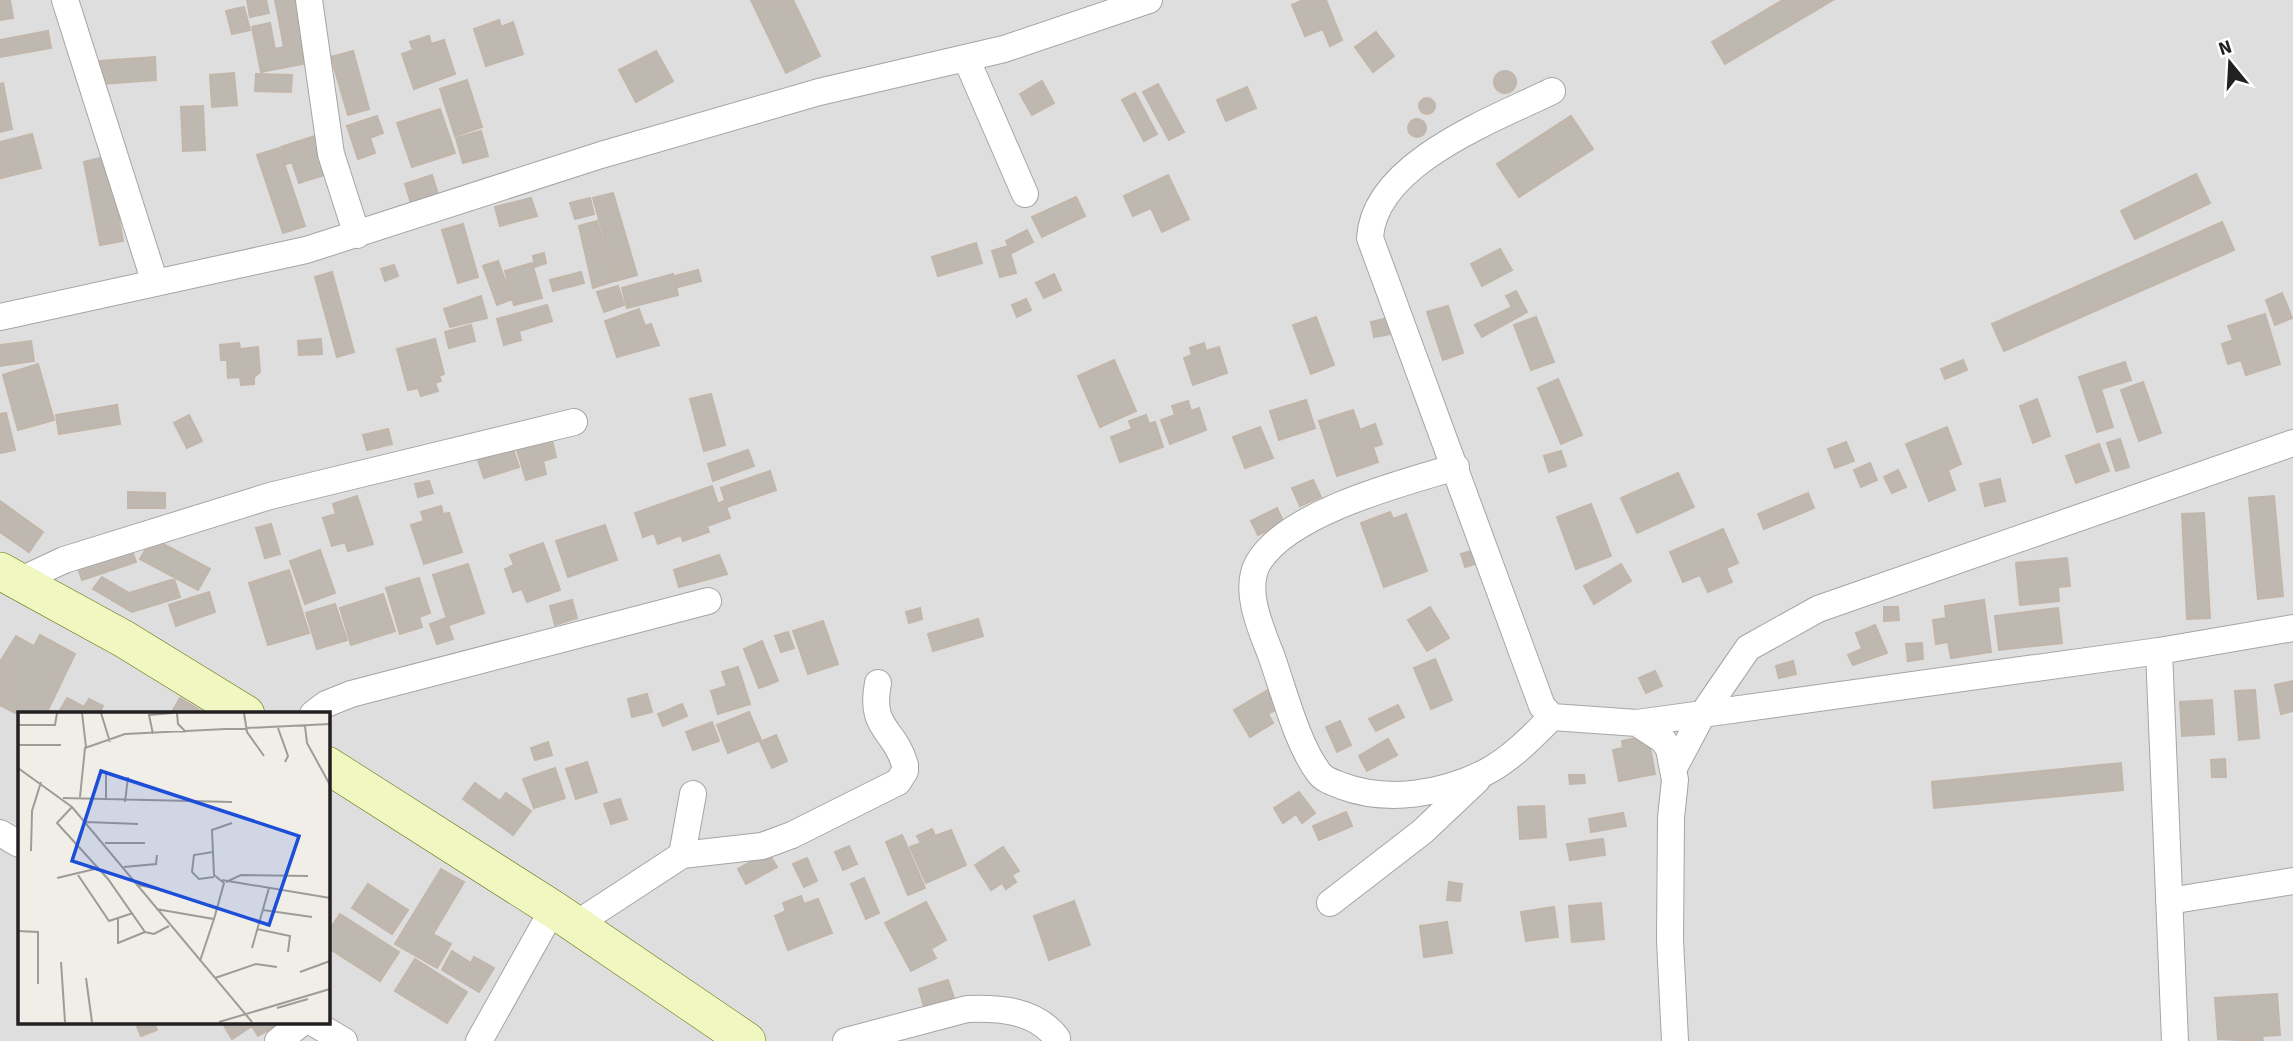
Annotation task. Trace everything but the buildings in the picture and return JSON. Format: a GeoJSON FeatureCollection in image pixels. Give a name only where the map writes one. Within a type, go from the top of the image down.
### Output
{"type":"FeatureCollection","features":[{"type":"Feature","properties":{"kind":"street"},"geometry":{"type":"LineString","coordinates":[[65,0],[155,283]]}},
{"type":"Feature","properties":{"kind":"street"},"geometry":{"type":"LineString","coordinates":[[309,0],[331,154],[357,235]]}},
{"type":"Feature","properties":{"kind":"street"},"geometry":{"type":"LineString","coordinates":[[0,317],[306,250],[601,155],[764,107],[1054,34],[1149,0]]}},
{"type":"Feature","properties":{"kind":"street"},"geometry":{"type":"LineString","coordinates":[[966,58],[1025,194]]}},
{"type":"Feature","properties":{"kind":"street"},"geometry":{"type":"LineString","coordinates":[[1552,91],[1452,140],[1426,157],[1392,188],[1371,223],[1372,247],[1456,467],[1523,658],[1542,706],[1552,718]]}},
{"type":"Feature","properties":{"kind":"street"},"geometry":{"type":"LineString","coordinates":[[9,576],[270,496],[574,422]]}},
{"type":"Feature","properties":{"kind":"street"},"geometry":{"type":"LineString","coordinates":[[1675,1041],[1670,940],[1671,818],[1675,766],[1702,715],[1748,648],[1818,608],[2293,443]]}},
{"type":"Feature","properties":{"kind":"street"},"geometry":{"type":"LineString","coordinates":[[1456,467],[1330,508],[1306,522],[1280,540],[1259,562],[1254,576],[1253,594],[1259,622],[1283,688],[1304,743],[1320,775],[1364,794],[1399,795],[1436,789],[1486,772]]}},
{"type":"Feature","properties":{"kind":"street"},"geometry":{"type":"LineString","coordinates":[[9,576],[124,639],[243,712]]}},
{"type":"Feature","properties":{"kind":"street"},"geometry":{"type":"LineString","coordinates":[[316,712],[326,704],[351,694],[708,601]]}},
{"type":"Feature","properties":{"kind":"street"},"geometry":{"type":"LineString","coordinates":[[1330,903],[1422,832],[1486,772],[1510,756],[1552,718],[1637,723],[2159,651],[2293,628]]}},
{"type":"Feature","properties":{"kind":"street"},"geometry":{"type":"LineString","coordinates":[[2159,651],[2175,1041]]}},
{"type":"Feature","properties":{"kind":"street"},"geometry":{"type":"LineString","coordinates":[[478,1041],[564,917],[682,855],[762,846],[792,835],[898,782],[905,771],[905,765],[877,715],[874,704],[878,682]]}},
{"type":"Feature","properties":{"kind":"street"},"geometry":{"type":"LineString","coordinates":[[1637,723],[1663,740],[1675,766]]}},
{"type":"Feature","properties":{"kind":"street"},"geometry":{"type":"LineString","coordinates":[[329,766],[564,917],[747,1041]]}},
{"type":"Feature","properties":{"kind":"street"},"geometry":{"type":"LineString","coordinates":[[682,855],[693,794]]}},
{"type":"Feature","properties":{"kind":"street"},"geometry":{"type":"LineString","coordinates":[[0,833],[18,843]]}},
{"type":"Feature","properties":{"kind":"street"},"geometry":{"type":"LineString","coordinates":[[2169,901],[2293,881]]}},
{"type":"Feature","properties":{"kind":"street"},"geometry":{"type":"LineString","coordinates":[[846,1041],[967,1009],[986,1008],[1027,1014],[1041,1021],[1057,1038]]}},
{"type":"Feature","properties":{"kind":"street"},"geometry":{"type":"LineString","coordinates":[[278,1041],[300,1024]]}},
{"type":"Feature","properties":{"kind":"street"},"geometry":{"type":"LineString","coordinates":[[315,1024],[344,1041]]}},
{"type":"Feature","properties":{"kind":"shaded area"},"geometry":{"type":"Polygon","coordinates":[[[0,0],[2293,0],[2293,1041],[0,1041],[0,0]]]}}]}
